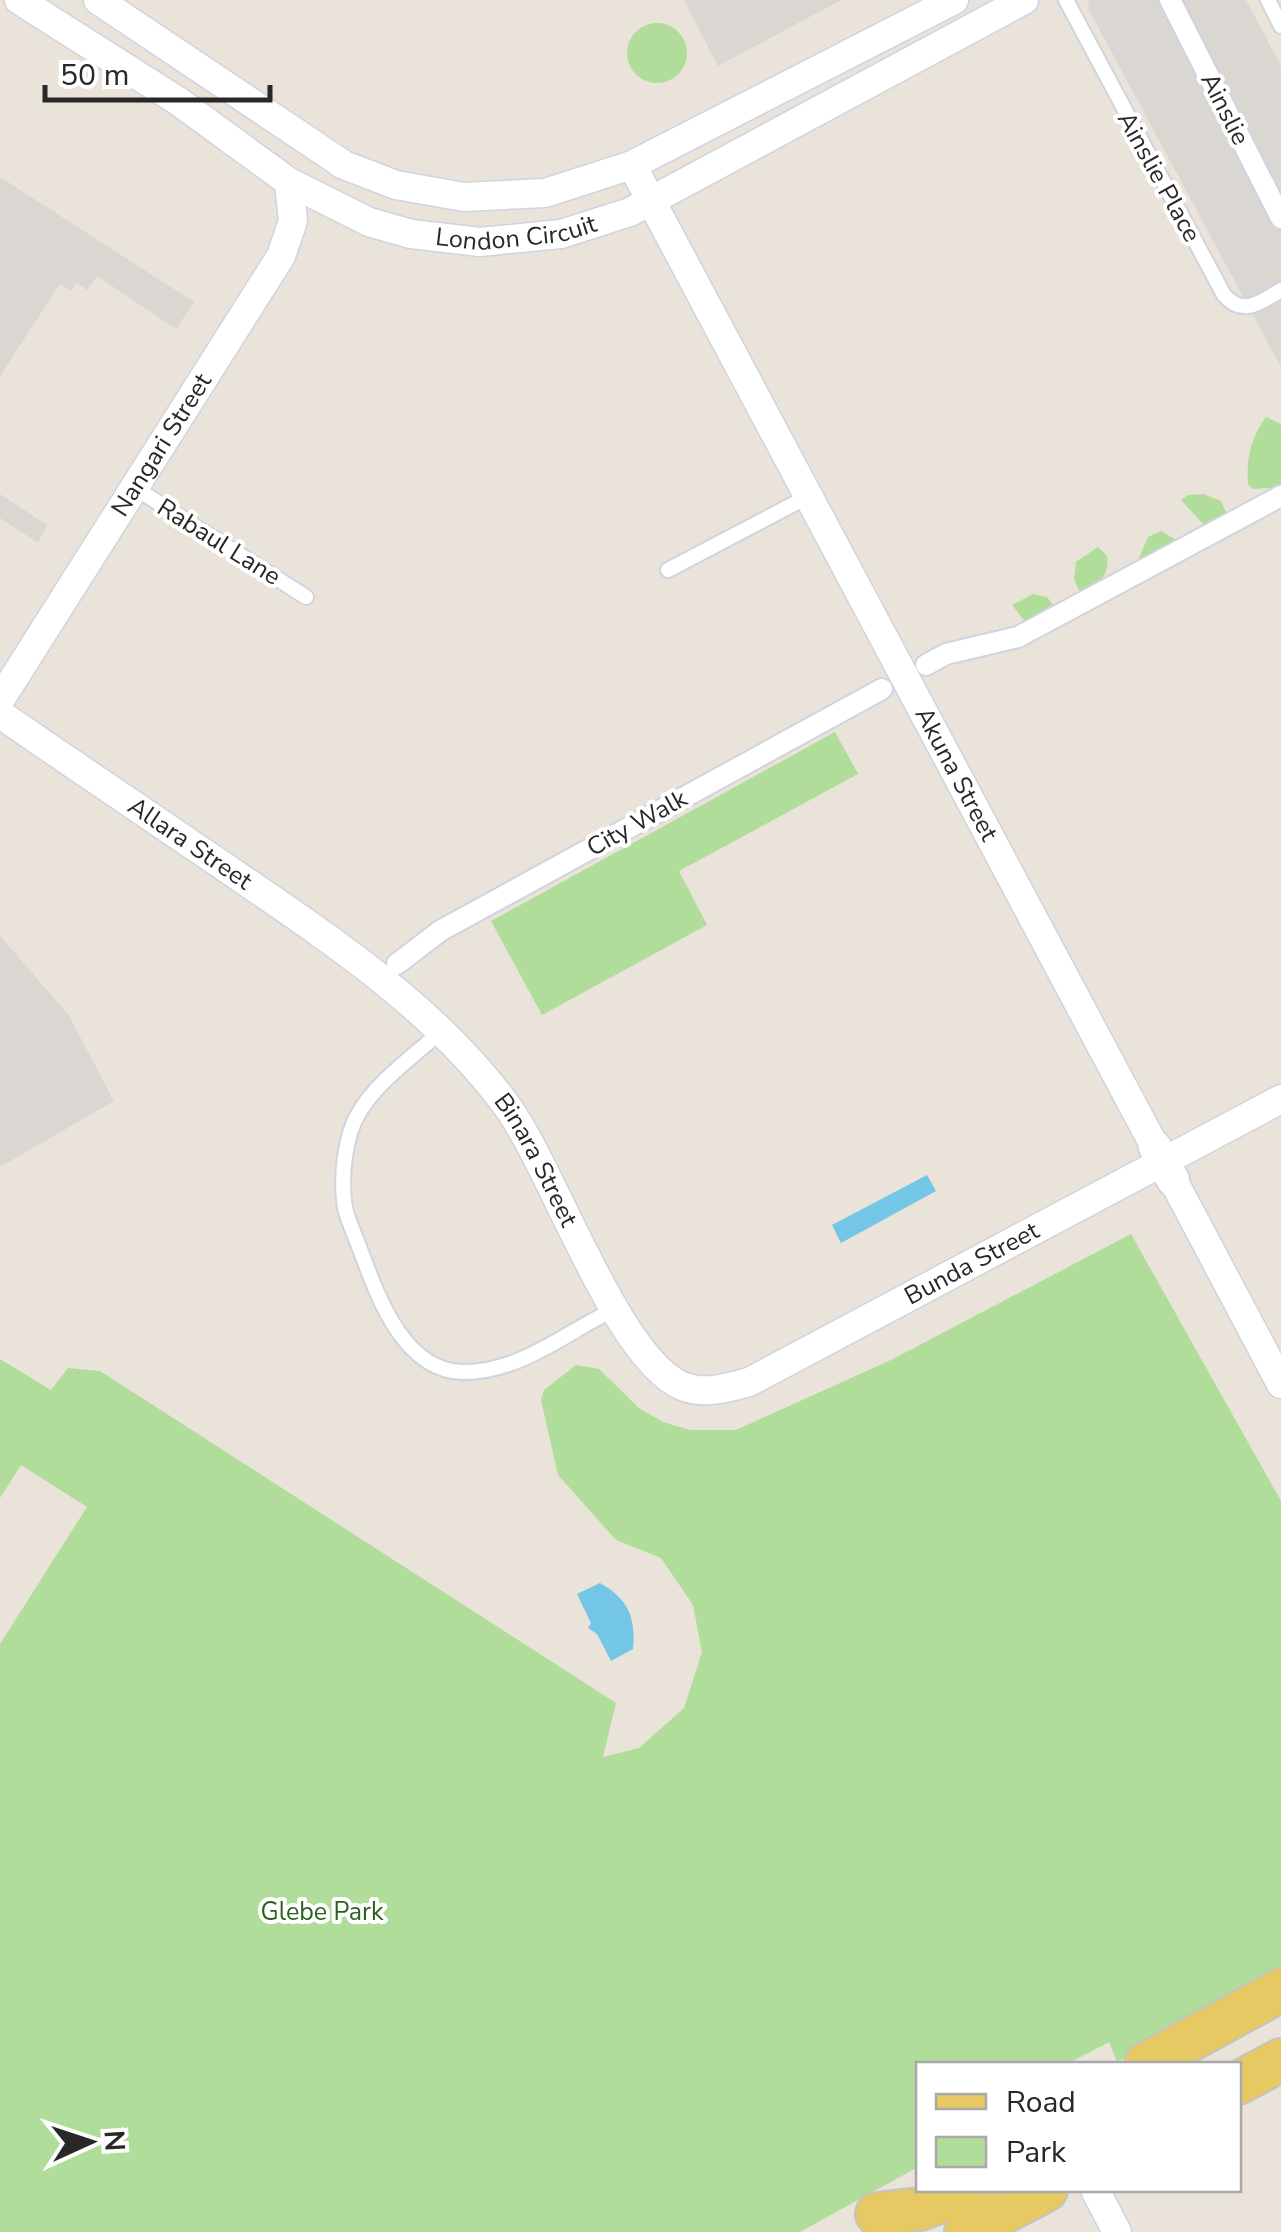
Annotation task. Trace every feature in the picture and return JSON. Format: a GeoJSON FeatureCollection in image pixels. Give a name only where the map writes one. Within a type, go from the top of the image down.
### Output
{"type":"FeatureCollection","features":[{"type":"Feature","properties":{"kind":"main road"},"geometry":{"type":"LineString","coordinates":[[1150,2062],[1281,1990]]}},
{"type":"Feature","properties":{"kind":"main road"},"geometry":{"type":"LineString","coordinates":[[1241,2081],[1281,2060]]}},
{"type":"Feature","properties":{"kind":"main road"},"geometry":{"type":"LineString","coordinates":[[860,2223],[918,2192]]}},
{"type":"Feature","properties":{"kind":"main road"},"geometry":{"type":"LineString","coordinates":[[860,2223],[920,2209],[965,2192]]}},
{"type":"Feature","properties":{"kind":"main road"},"geometry":{"type":"LineString","coordinates":[[966,2232],[1042,2192]]}},
{"type":"Feature","properties":{"kind":"street","name":"London Circuit"},"geometry":{"type":"LineString","coordinates":[[19,0],[178,101],[288,182],[370,222],[411,234],[480,242],[598,226],[650,203],[1024,0]]}},
{"type":"Feature","properties":{"kind":"street","name":"London Circuit"},"geometry":{"type":"LineString","coordinates":[[98,0],[344,164],[396,185],[464,196],[508,196],[584,183],[632,165],[954,0]]}},
{"type":"Feature","properties":{"kind":"street","name":"Ainslie"},"geometry":{"type":"LineString","coordinates":[[1170,0],[1281,218]]}},
{"type":"Feature","properties":{"kind":"street","name":"Akuna Street"},"geometry":{"type":"LineString","coordinates":[[632,165],[1281,1384]]}},
{"type":"Feature","properties":{"kind":"street","name":"Nangari Street"},"geometry":{"type":"LineString","coordinates":[[0,700],[281,256],[292,221],[288,182]]}},
{"type":"Feature","properties":{"kind":"street"},"geometry":{"type":"LineString","coordinates":[[926,665],[946,654],[1018,637],[1281,496]]}},
{"type":"Feature","properties":{"kind":"street","name":"City Walk"},"geometry":{"type":"LineString","coordinates":[[388,971],[440,931],[882,689]]}},
{"type":"Feature","properties":{"kind":"street","name":"Allara Street"},"geometry":{"type":"LineString","coordinates":[[0,714],[356,957],[388,971]]}},
{"type":"Feature","properties":{"kind":"street","name":"Binara Street"},"geometry":{"type":"LineString","coordinates":[[388,971],[507,1106],[545,1168],[615,1309],[657,1370]]}},
{"type":"Feature","properties":{"kind":"street","name":"Bunda Street"},"geometry":{"type":"LineString","coordinates":[[657,1370],[684,1388],[718,1390],[748,1382],[1281,1099]]}},
{"type":"Feature","properties":{"kind":"street"},"geometry":{"type":"LineString","coordinates":[[1096,2192],[1117,2232]]}},
{"type":"Feature","properties":{"kind":"lane","name":"Ainslie Place"},"geometry":{"type":"LineString","coordinates":[[1066,0],[1224,296],[1235,306],[1249,307],[1281,290]]}},
{"type":"Feature","properties":{"kind":"lane"},"geometry":{"type":"LineString","coordinates":[[1268,0],[1281,26]]}},
{"type":"Feature","properties":{"kind":"lane","name":"Rabaul Lane"},"geometry":{"type":"LineString","coordinates":[[132,486],[306,597]]}},
{"type":"Feature","properties":{"kind":"lane"},"geometry":{"type":"LineString","coordinates":[[668,570],[807,497]]}},
{"type":"Feature","properties":{"kind":"lane"},"geometry":{"type":"LineString","coordinates":[[440,1032],[369,1100],[351,1129],[344,1163],[344,1204],[396,1330],[418,1354],[447,1370],[489,1370],[518,1361],[615,1309]]}},
{"type":"Feature","properties":{"kind":"green space"},"geometry":{"type":"Polygon","coordinates":[[[657,23],[678,32],[687,53],[678,74],[657,83],[636,74],[627,53],[636,32],[657,23]]]}},
{"type":"Feature","properties":{"kind":"green space"},"geometry":{"type":"Polygon","coordinates":[[[1266,417],[1281,424],[1281,487],[1253,489],[1248,484],[1249,457],[1266,417]]]}},
{"type":"Feature","properties":{"kind":"green space"},"geometry":{"type":"Polygon","coordinates":[[[1203,494],[1221,501],[1230,521],[1204,525],[1181,500],[1203,494]]]}},
{"type":"Feature","properties":{"kind":"green space"},"geometry":{"type":"Polygon","coordinates":[[[1161,531],[1180,542],[1144,561],[1139,558],[1148,537],[1161,531]]]}},
{"type":"Feature","properties":{"kind":"green space"},"geometry":{"type":"Polygon","coordinates":[[[1098,547],[1107,556],[1105,575],[1080,592],[1074,579],[1076,562],[1098,547]]]}},
{"type":"Feature","properties":{"kind":"green space"},"geometry":{"type":"Polygon","coordinates":[[[1033,594],[1047,597],[1055,607],[1027,624],[1012,605],[1033,594]]]}},
{"type":"Feature","properties":{"kind":"green space"},"geometry":{"type":"Polygon","coordinates":[[[835,732],[858,774],[679,871],[707,925],[542,1015],[491,921],[835,732]]]}},
{"type":"Feature","properties":{"kind":"green space","name":"Glebe Park"},"geometry":{"type":"Polygon","coordinates":[[[1131,1234],[1281,1501],[1281,1973],[1242,1999],[1117,2062],[1109,2042],[1071,2062],[916,2062],[916,2168],[800,2232],[0,2232],[0,1644],[87,1507],[21,1465],[0,1498],[0,1359],[51,1390],[68,1368],[100,1371],[616,1703],[603,1757],[639,1748],[684,1708],[702,1652],[693,1605],[661,1558],[616,1540],[558,1475],[541,1400],[544,1390],[576,1365],[599,1369],[639,1408],[663,1422],[690,1430],[736,1430],[893,1359],[1131,1234]]]}},
{"type":"Feature","properties":{"kind":"shaded area"},"geometry":{"type":"Polygon","coordinates":[[[684,0],[841,0],[718,66],[684,0]]]}},
{"type":"Feature","properties":{"kind":"shaded area"},"geometry":{"type":"Polygon","coordinates":[[[1088,0],[1246,0],[1281,66],[1281,367],[1089,10],[1088,0]]]}},
{"type":"Feature","properties":{"kind":"shaded area"},"geometry":{"type":"Polygon","coordinates":[[[0,177],[194,302],[176,329],[97,276],[87,290],[77,283],[71,291],[60,284],[0,376],[0,177]]]}},
{"type":"Feature","properties":{"kind":"shaded area"},"geometry":{"type":"Polygon","coordinates":[[[0,494],[47,525],[38,543],[0,518],[0,494]]]}},
{"type":"Feature","properties":{"kind":"shaded area"},"geometry":{"type":"Polygon","coordinates":[[[0,936],[68,1014],[114,1101],[0,1167],[0,936]]]}},
{"type":"Feature","properties":{"kind":"water"},"geometry":{"type":"Polygon","coordinates":[[[927,1175],[936,1191],[841,1243],[832,1225],[927,1175]]]}},
{"type":"Feature","properties":{"kind":"water"},"geometry":{"type":"Polygon","coordinates":[[[600,1583],[624,1602],[633,1627],[633,1649],[611,1661],[597,1634],[588,1628],[591,1623],[577,1594],[600,1583]]]}}]}
